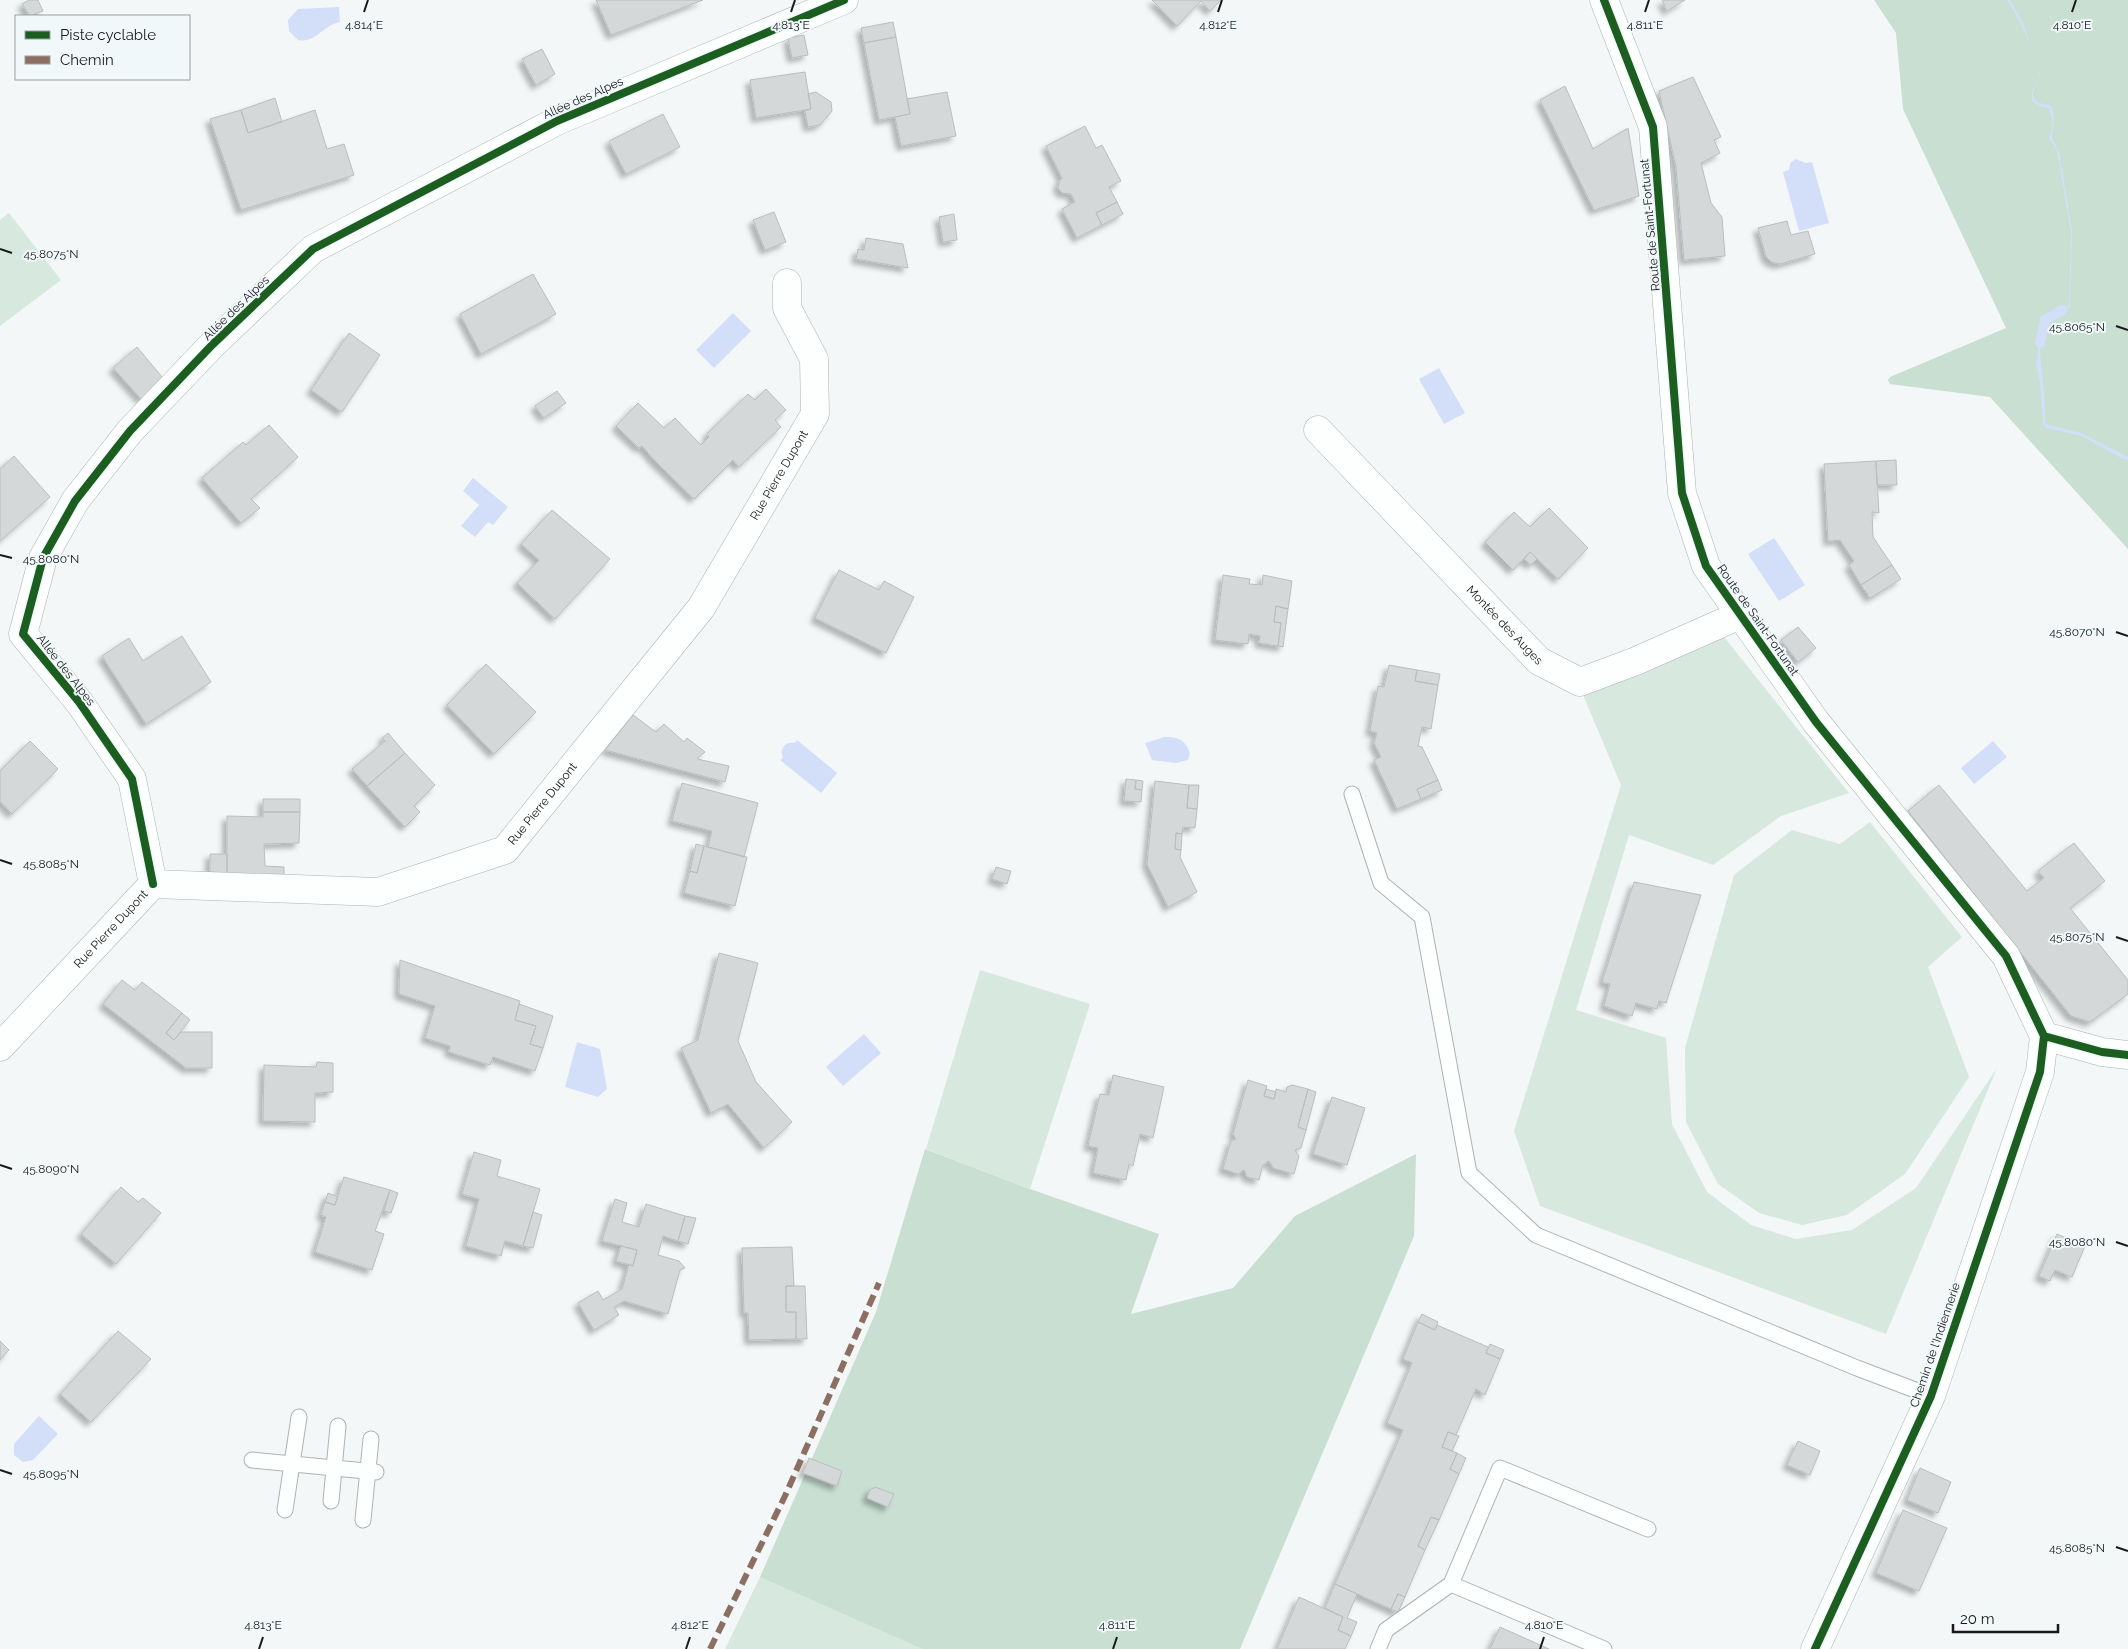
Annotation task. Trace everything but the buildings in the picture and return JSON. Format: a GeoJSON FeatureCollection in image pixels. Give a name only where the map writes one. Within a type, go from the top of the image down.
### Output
{"type":"FeatureCollection","features":[{"type":"Feature","properties":{"kind":"street","name":"Allée des Alpes"},"geometry":{"type":"LineString","coordinates":[[153,884],[132,778],[79,702],[23,634],[43,558],[75,501],[130,431],[213,344],[313,249],[557,121],[844,0]]}},
{"type":"Feature","properties":{"kind":"street","name":"Route de Saint-Fortunat"},"geometry":{"type":"LineString","coordinates":[[1604,0],[1653,127],[1682,493],[1706,566],[1816,722],[2006,956],[2044,1036]]}},
{"type":"Feature","properties":{"kind":"street","name":"Rue Pierre Dupont"},"geometry":{"type":"LineString","coordinates":[[0,1048],[153,884],[378,892],[505,850],[701,608],[815,414],[814,359],[787,308],[787,284]]}},
{"type":"Feature","properties":{"kind":"street","name":"Montée des Auges"},"geometry":{"type":"LineString","coordinates":[[1318,430],[1539,661],[1580,682],[1636,661],[1740,615]]}},
{"type":"Feature","properties":{"kind":"street"},"geometry":{"type":"LineString","coordinates":[[2044,1036],[2102,1052],[2128,1055]]}},
{"type":"Feature","properties":{"kind":"street","name":"Chemin de l'Indiennerie"},"geometry":{"type":"LineString","coordinates":[[1815,1649],[1931,1396],[2040,1072],[2044,1036]]}},
{"type":"Feature","properties":{"kind":"lane"},"geometry":{"type":"LineString","coordinates":[[1352,794],[1381,883],[1422,917],[1469,1173],[1536,1235],[1857,1368],[1931,1396]]}},
{"type":"Feature","properties":{"kind":"lane"},"geometry":{"type":"LineString","coordinates":[[285,1510],[300,1417]]}},
{"type":"Feature","properties":{"kind":"lane"},"geometry":{"type":"LineString","coordinates":[[331,1501],[338,1426]]}},
{"type":"Feature","properties":{"kind":"lane"},"geometry":{"type":"LineString","coordinates":[[362,1520],[372,1471],[371,1439]]}},
{"type":"Feature","properties":{"kind":"lane"},"geometry":{"type":"LineString","coordinates":[[252,1460],[372,1471]]}},
{"type":"Feature","properties":{"kind":"lane"},"geometry":{"type":"LineString","coordinates":[[1378,1649],[1386,1630],[1451,1584],[1500,1468],[1648,1529]]}},
{"type":"Feature","properties":{"kind":"lane"},"geometry":{"type":"LineString","coordinates":[[1451,1584],[1604,1649]]}},
{"type":"Feature","properties":{"kind":"green space"},"geometry":{"type":"Polygon","coordinates":[[[1874,0],[2128,0],[2128,549],[1990,397],[1890,384],[1888,380],[1890,377],[2006,328],[1903,109],[1896,33],[1874,0]]]}},
{"type":"Feature","properties":{"kind":"green space"},"geometry":{"type":"Polygon","coordinates":[[[9,213],[61,280],[0,326],[0,220],[9,213]]]}},
{"type":"Feature","properties":{"kind":"green space"},"geometry":{"type":"Polygon","coordinates":[[[1724,637],[1849,793],[1781,816],[1713,865],[1629,835],[1576,1010],[1666,1038],[1672,1124],[1707,1192],[1751,1225],[1796,1239],[1852,1230],[1916,1188],[1997,1068],[1886,1334],[1540,1206],[1514,1131],[1621,785],[1583,695],[1724,637]]]}},
{"type":"Feature","properties":{"kind":"green space"},"geometry":{"type":"Polygon","coordinates":[[[1870,822],[1962,937],[1928,967],[1969,1077],[1905,1174],[1847,1215],[1802,1225],[1759,1213],[1718,1184],[1686,1122],[1685,1048],[1734,875],[1792,830],[1840,844],[1870,822]]]}},
{"type":"Feature","properties":{"kind":"green space"},"geometry":{"type":"Polygon","coordinates":[[[980,970],[1090,1004],[1030,1189],[926,1149],[980,970]]]}},
{"type":"Feature","properties":{"kind":"green space"},"geometry":{"type":"Polygon","coordinates":[[[925,1149],[1030,1189],[1159,1234],[1131,1314],[1233,1288],[1295,1216],[1416,1154],[1414,1236],[1240,1649],[922,1649],[760,1577],[876,1312],[925,1149]]]}},
{"type":"Feature","properties":{"kind":"green space"},"geometry":{"type":"Polygon","coordinates":[[[760,1577],[922,1649],[725,1649],[760,1577]]]}},
{"type":"Feature","properties":{"kind":"water"},"geometry":{"type":"Polygon","coordinates":[[[2007,0],[2010,0],[2023,23],[2032,49],[2021,25],[2007,0]]]}},
{"type":"Feature","properties":{"kind":"water"},"geometry":{"type":"Polygon","coordinates":[[[339,7],[340,22],[314,37],[298,40],[289,31],[288,20],[298,9],[339,7]]]}},
{"type":"Feature","properties":{"kind":"water"},"geometry":{"type":"Polygon","coordinates":[[[2038,68],[2040,74],[2033,98],[2039,103],[2051,106],[2053,110],[2054,118],[2052,138],[2059,152],[2072,231],[2070,307],[2048,318],[2069,305],[2071,233],[2057,150],[2049,139],[2053,123],[2049,108],[2038,106],[2031,96],[2039,75],[2038,68]]]}},
{"type":"Feature","properties":{"kind":"water"},"geometry":{"type":"Polygon","coordinates":[[[1796,159],[1805,163],[1812,162],[1829,223],[1799,231],[1783,172],[1789,170],[1790,163],[1796,159]]]}},
{"type":"Feature","properties":{"kind":"water"},"geometry":{"type":"Polygon","coordinates":[[[733,313],[751,331],[714,368],[696,350],[733,313]]]}},
{"type":"Feature","properties":{"kind":"water"},"geometry":{"type":"Polygon","coordinates":[[[2044,321],[2040,350],[2045,424],[2081,433],[2128,457],[2128,460],[2082,436],[2046,428],[2043,423],[2040,382],[2036,364],[2042,323],[2044,321]]]}},
{"type":"Feature","properties":{"kind":"water"},"geometry":{"type":"Polygon","coordinates":[[[1439,368],[1465,413],[1444,424],[1419,379],[1439,368]]]}},
{"type":"Feature","properties":{"kind":"water"},"geometry":{"type":"Polygon","coordinates":[[[473,478],[508,507],[493,525],[488,522],[475,537],[461,526],[479,505],[463,491],[473,478]]]}},
{"type":"Feature","properties":{"kind":"water"},"geometry":{"type":"Polygon","coordinates":[[[1774,538],[1805,585],[1779,601],[1748,554],[1774,538]]]}},
{"type":"Feature","properties":{"kind":"water"},"geometry":{"type":"Polygon","coordinates":[[[1165,737],[1174,737],[1181,740],[1187,746],[1190,754],[1188,760],[1176,763],[1152,760],[1145,743],[1165,737]]]}},
{"type":"Feature","properties":{"kind":"water"},"geometry":{"type":"Polygon","coordinates":[[[797,740],[837,773],[821,793],[780,760],[783,758],[782,749],[784,746],[788,743],[795,743],[797,740]]]}},
{"type":"Feature","properties":{"kind":"water"},"geometry":{"type":"Polygon","coordinates":[[[1993,741],[2007,757],[1974,784],[1961,768],[1993,741]]]}},
{"type":"Feature","properties":{"kind":"water"},"geometry":{"type":"Polygon","coordinates":[[[864,1034],[881,1053],[843,1086],[826,1067],[864,1034]]]}},
{"type":"Feature","properties":{"kind":"water"},"geometry":{"type":"Polygon","coordinates":[[[577,1042],[600,1049],[607,1089],[598,1097],[565,1087],[577,1042]]]}},
{"type":"Feature","properties":{"kind":"water"},"geometry":{"type":"Polygon","coordinates":[[[39,1416],[58,1434],[33,1460],[23,1462],[14,1455],[14,1444],[39,1416]]]}},
{"type":"Feature","properties":{"kind":"waterway"},"geometry":{"type":"LineString","coordinates":[[2040,343],[2045,320],[2062,310]]}},
{"type":"Feature","properties":{"kind":"marked path"},"geometry":{"type":"LineString","coordinates":[[710,1649],[785,1496],[879,1283]]}},
{"type":"Feature","properties":{"kind":"cycle path"},"geometry":{"type":"LineString","coordinates":[[153,884],[132,779],[79,702],[23,634],[43,558],[75,501],[130,431],[213,344],[313,249],[557,121],[844,0]]}},
{"type":"Feature","properties":{"kind":"cycle path"},"geometry":{"type":"LineString","coordinates":[[1604,0],[1653,127],[1682,493],[1706,566],[1816,722],[2006,956],[2044,1036],[2102,1052],[2128,1055]]}},
{"type":"Feature","properties":{"kind":"cycle path"},"geometry":{"type":"LineString","coordinates":[[1815,1649],[1931,1396],[2040,1072],[2044,1036]]}}]}
